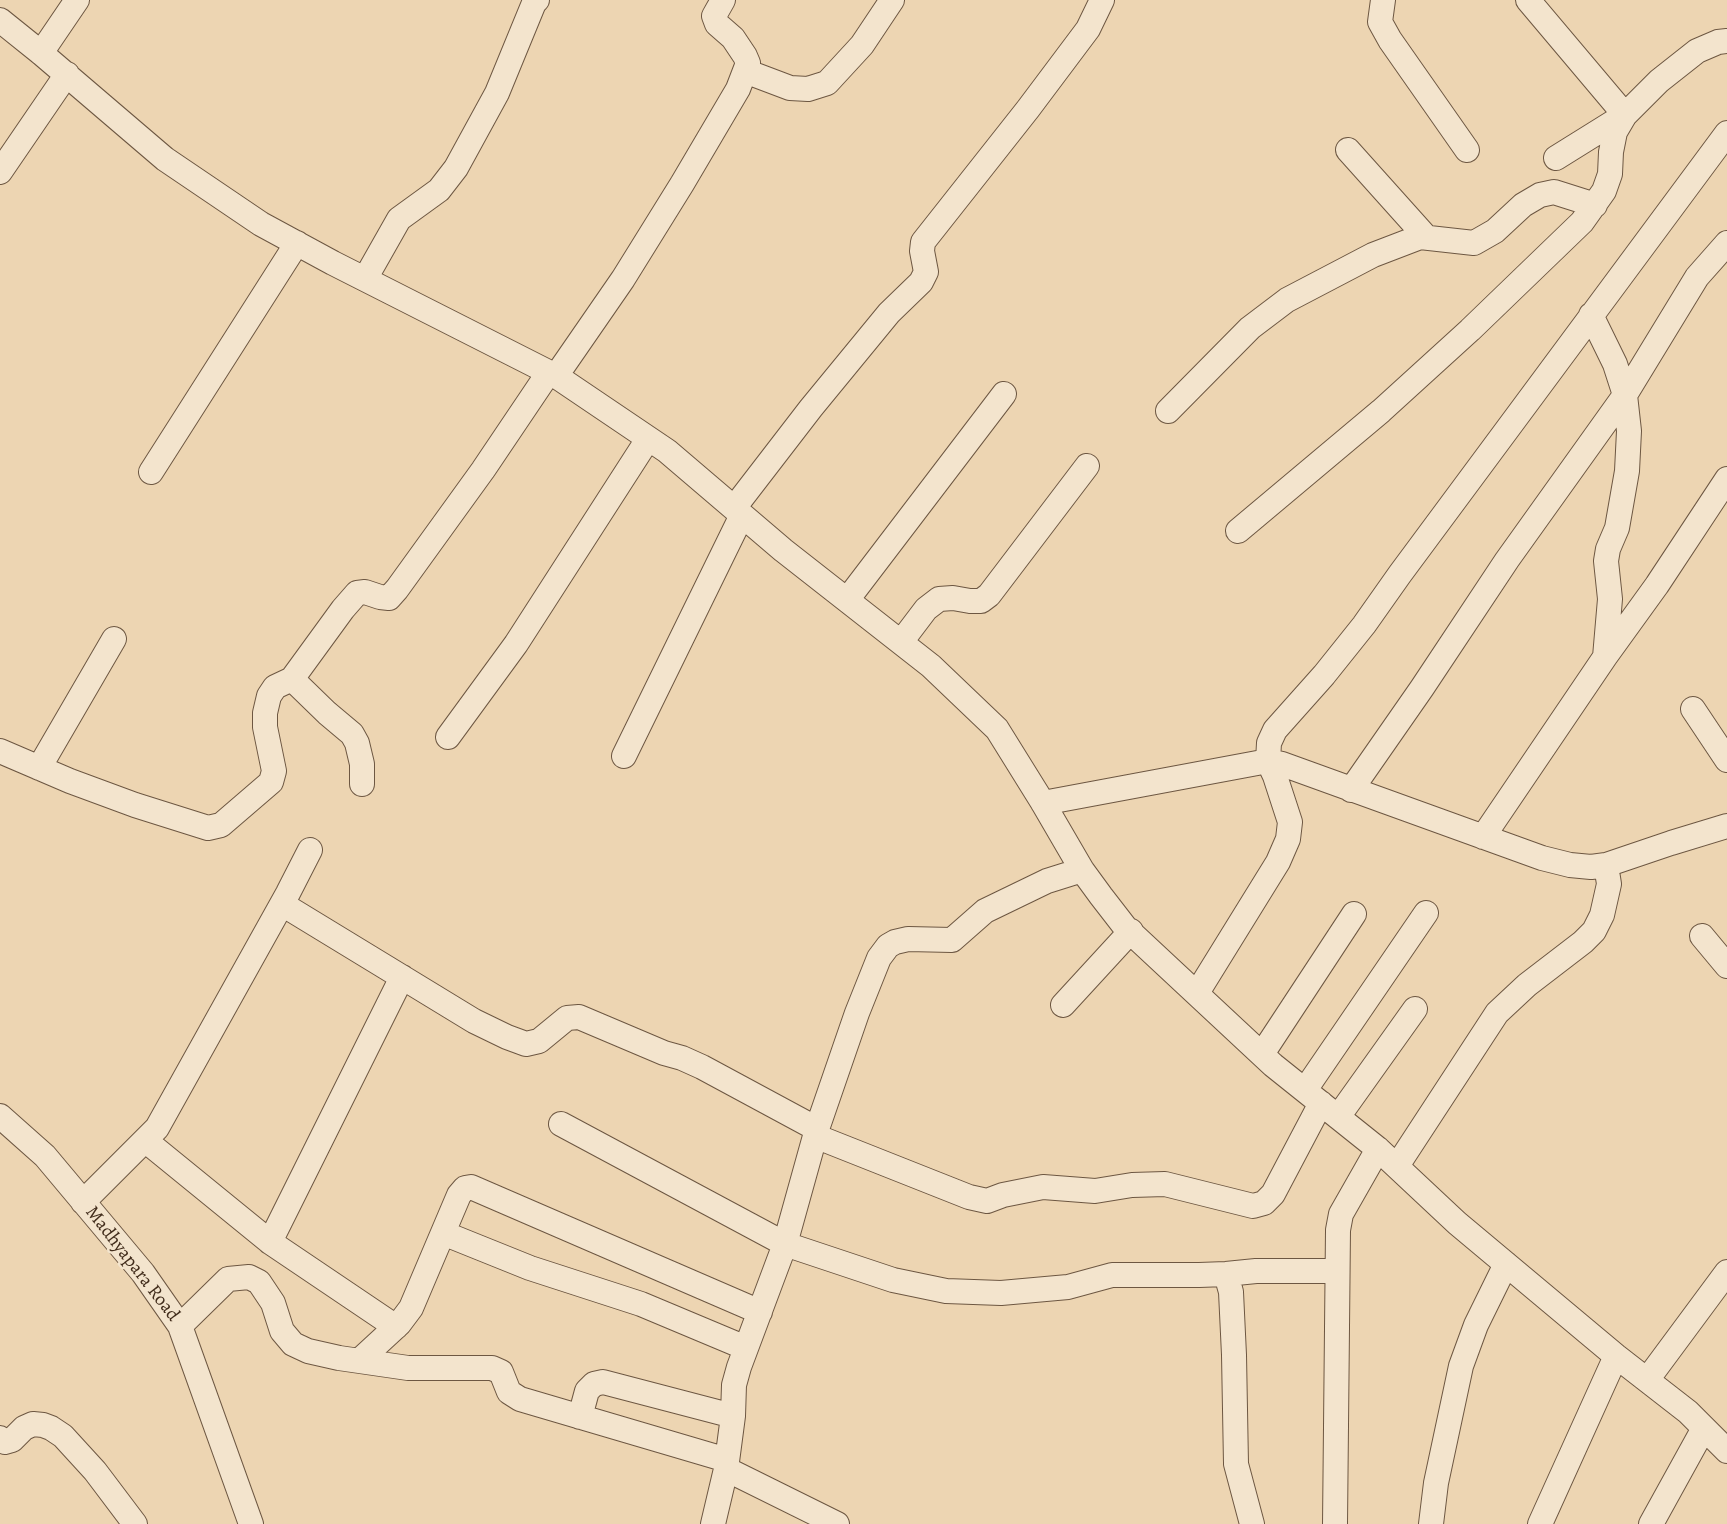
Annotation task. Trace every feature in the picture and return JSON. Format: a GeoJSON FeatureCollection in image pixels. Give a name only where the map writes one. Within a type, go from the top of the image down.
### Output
{"type":"FeatureCollection","features":[{"type":"Feature","properties":{"kind":"street"},"geometry":{"type":"LineString","coordinates":[[41,53],[77,0]]}},
{"type":"Feature","properties":{"kind":"street"},"geometry":{"type":"LineString","coordinates":[[365,279],[399,220],[439,190],[456,168],[497,93],[536,0]]}},
{"type":"Feature","properties":{"kind":"street"},"geometry":{"type":"LineString","coordinates":[[0,750],[39,768],[135,805],[208,828],[221,825],[271,782],[274,771],[265,727],[269,696],[275,687],[292,679],[342,609],[357,594],[365,592],[389,598],[397,589],[628,271],[738,89],[748,63],[733,38],[717,24],[714,16],[723,0]]}},
{"type":"Feature","properties":{"kind":"street"},"geometry":{"type":"LineString","coordinates":[[745,71],[790,88],[808,89],[827,83],[862,45],[892,0]]}},
{"type":"Feature","properties":{"kind":"street"},"geometry":{"type":"LineString","coordinates":[[624,756],[738,512],[811,408],[889,313],[921,282],[926,272],[922,251],[923,242],[1083,37],[1102,0]]}},
{"type":"Feature","properties":{"kind":"street"},"geometry":{"type":"LineString","coordinates":[[1383,0],[1381,3],[1380,22],[1390,40],[1467,150]]}},
{"type":"Feature","properties":{"kind":"street"},"geometry":{"type":"LineString","coordinates":[[1528,0],[1625,115]]}},
{"type":"Feature","properties":{"kind":"street"},"geometry":{"type":"LineString","coordinates":[[0,20],[67,74],[165,159],[261,224],[552,374],[667,451],[783,550],[931,666],[997,729],[1082,870],[1100,896],[1131,931],[1262,1054],[1378,1149],[1457,1223],[1616,1356],[1688,1412],[1727,1451]]}},
{"type":"Feature","properties":{"kind":"street"},"geometry":{"type":"LineString","coordinates":[[1556,158],[1625,115],[1659,82],[1698,51],[1718,42],[1727,42]]}},
{"type":"Feature","properties":{"kind":"street"},"geometry":{"type":"LineString","coordinates":[[0,172],[67,74]]}},
{"type":"Feature","properties":{"kind":"street"},"geometry":{"type":"LineString","coordinates":[[1238,531],[1381,411],[1470,330],[1582,222],[1604,191],[1610,174],[1611,152],[1615,132],[1625,115]]}},
{"type":"Feature","properties":{"kind":"street"},"geometry":{"type":"LineString","coordinates":[[1197,993],[1278,862],[1288,839],[1290,822],[1268,761],[1269,742],[1275,730],[1324,675],[1364,625],[1727,133]]}},
{"type":"Feature","properties":{"kind":"street"},"geometry":{"type":"LineString","coordinates":[[1348,150],[1426,237]]}},
{"type":"Feature","properties":{"kind":"street"},"geometry":{"type":"LineString","coordinates":[[1168,412],[1250,328],[1287,300],[1373,255],[1420,237],[1474,243],[1495,231],[1523,205],[1540,195],[1554,192],[1595,205]]}},
{"type":"Feature","properties":{"kind":"street"},"geometry":{"type":"LineString","coordinates":[[151,472],[297,243]]}},
{"type":"Feature","properties":{"kind":"street"},"geometry":{"type":"LineString","coordinates":[[1351,790],[1422,688],[1507,560],[1625,396],[1698,277],[1727,243]]}},
{"type":"Feature","properties":{"kind":"street"},"geometry":{"type":"LineString","coordinates":[[1591,315],[1615,364],[1625,396],[1629,431],[1627,471],[1617,528],[1607,555],[1610,599],[1605,657]]}},
{"type":"Feature","properties":{"kind":"street"},"geometry":{"type":"LineString","coordinates":[[847,600],[1004,394]]}},
{"type":"Feature","properties":{"kind":"street"},"geometry":{"type":"LineString","coordinates":[[448,737],[516,644],[648,439]]}},
{"type":"Feature","properties":{"kind":"street"},"geometry":{"type":"LineString","coordinates":[[901,642],[926,609],[939,599],[953,598],[982,601],[990,594],[1087,466]]}},
{"type":"Feature","properties":{"kind":"street"},"geometry":{"type":"LineString","coordinates":[[1483,837],[1605,657],[1657,586],[1727,479]]}},
{"type":"Feature","properties":{"kind":"street"},"geometry":{"type":"LineString","coordinates":[[39,768],[114,638]]}},
{"type":"Feature","properties":{"kind":"street"},"geometry":{"type":"LineString","coordinates":[[292,679],[352,734],[358,743],[362,764],[362,784]]}},
{"type":"Feature","properties":{"kind":"street"},"geometry":{"type":"LineString","coordinates":[[1693,708],[1724,745]]}},
{"type":"Feature","properties":{"kind":"street"},"geometry":{"type":"LineString","coordinates":[[1043,803],[1268,761],[1282,764],[1542,858],[1570,865],[1591,867],[1606,865],[1727,826]]}},
{"type":"Feature","properties":{"kind":"street"},"geometry":{"type":"LineString","coordinates":[[83,1202],[146,1142],[157,1128],[187,1077],[310,850]]}},
{"type":"Feature","properties":{"kind":"street"},"geometry":{"type":"LineString","coordinates":[[1397,1166],[1497,1013],[1527,985],[1583,942],[1594,931],[1602,915],[1609,884],[1606,865]]}},
{"type":"Feature","properties":{"kind":"street"},"geometry":{"type":"LineString","coordinates":[[713,1524],[726,1464],[733,1416],[734,1385],[785,1244],[816,1133],[857,1013],[879,958],[888,946],[895,942],[908,939],[952,940],[985,911],[1048,881],[1082,870]]}},
{"type":"Feature","properties":{"kind":"street"},"geometry":{"type":"LineString","coordinates":[[282,904],[474,1021],[506,1037],[526,1044],[539,1041],[567,1018],[579,1017],[702,1067],[816,1133],[969,1197],[987,1201],[1003,1195],[1043,1187],[1095,1191],[1132,1185],[1165,1184],[1253,1206],[1264,1203],[1273,1194],[1426,912]]}},
{"type":"Feature","properties":{"kind":"street"},"geometry":{"type":"LineString","coordinates":[[1262,1054],[1354,914]]}},
{"type":"Feature","properties":{"kind":"street"},"geometry":{"type":"LineString","coordinates":[[1063,1005],[1131,931]]}},
{"type":"Feature","properties":{"kind":"street"},"geometry":{"type":"LineString","coordinates":[[1702,936],[1727,966]]}},
{"type":"Feature","properties":{"kind":"street"},"geometry":{"type":"LineString","coordinates":[[270,1242],[402,976]]}},
{"type":"Feature","properties":{"kind":"street"},"geometry":{"type":"LineString","coordinates":[[1321,1103],[1415,1009]]}},
{"type":"Feature","properties":{"kind":"street","name":"Madhyapara Road"},"geometry":{"type":"LineString","coordinates":[[0,1116],[45,1156],[143,1273],[180,1326],[250,1524]]}},
{"type":"Feature","properties":{"kind":"street"},"geometry":{"type":"LineString","coordinates":[[561,1124],[785,1244],[893,1280],[946,1291],[1011,1292],[1068,1287],[1112,1275],[1226,1274],[1256,1270],[1338,1271]]}},
{"type":"Feature","properties":{"kind":"street"},"geometry":{"type":"LineString","coordinates":[[146,1142],[270,1242],[396,1327]]}},
{"type":"Feature","properties":{"kind":"street"},"geometry":{"type":"LineString","coordinates":[[1335,1524],[1338,1230],[1341,1214],[1378,1149]]}},
{"type":"Feature","properties":{"kind":"street"},"geometry":{"type":"LineString","coordinates":[[360,1360],[396,1327],[411,1308],[459,1195],[465,1188],[471,1187],[760,1312]]}},
{"type":"Feature","properties":{"kind":"street"},"geometry":{"type":"LineString","coordinates":[[443,1232],[530,1268],[642,1304],[746,1348]]}},
{"type":"Feature","properties":{"kind":"street"},"geometry":{"type":"LineString","coordinates":[[1431,1524],[1436,1483],[1461,1366],[1476,1325],[1506,1264]]}},
{"type":"Feature","properties":{"kind":"street"},"geometry":{"type":"LineString","coordinates":[[1647,1380],[1727,1272]]}},
{"type":"Feature","properties":{"kind":"street"},"geometry":{"type":"LineString","coordinates":[[1226,1274],[1231,1292],[1236,1464],[1252,1524]]}},
{"type":"Feature","properties":{"kind":"street"},"geometry":{"type":"LineString","coordinates":[[180,1326],[228,1279],[249,1277],[259,1282],[274,1303],[282,1331],[293,1344],[308,1351],[339,1358],[408,1368],[492,1368],[501,1372],[509,1392],[520,1399],[726,1464],[837,1524]]}},
{"type":"Feature","properties":{"kind":"street"},"geometry":{"type":"LineString","coordinates":[[1540,1524],[1616,1356]]}},
{"type":"Feature","properties":{"kind":"street"},"geometry":{"type":"LineString","coordinates":[[580,1417],[587,1391],[594,1384],[604,1382],[733,1416]]}},
{"type":"Feature","properties":{"kind":"street"},"geometry":{"type":"LineString","coordinates":[[0,1438],[5,1442],[12,1440],[24,1428],[33,1424],[43,1424],[51,1428],[63,1436],[95,1471],[134,1524]]}},
{"type":"Feature","properties":{"kind":"street"},"geometry":{"type":"LineString","coordinates":[[1650,1524],[1704,1428]]}}]}
